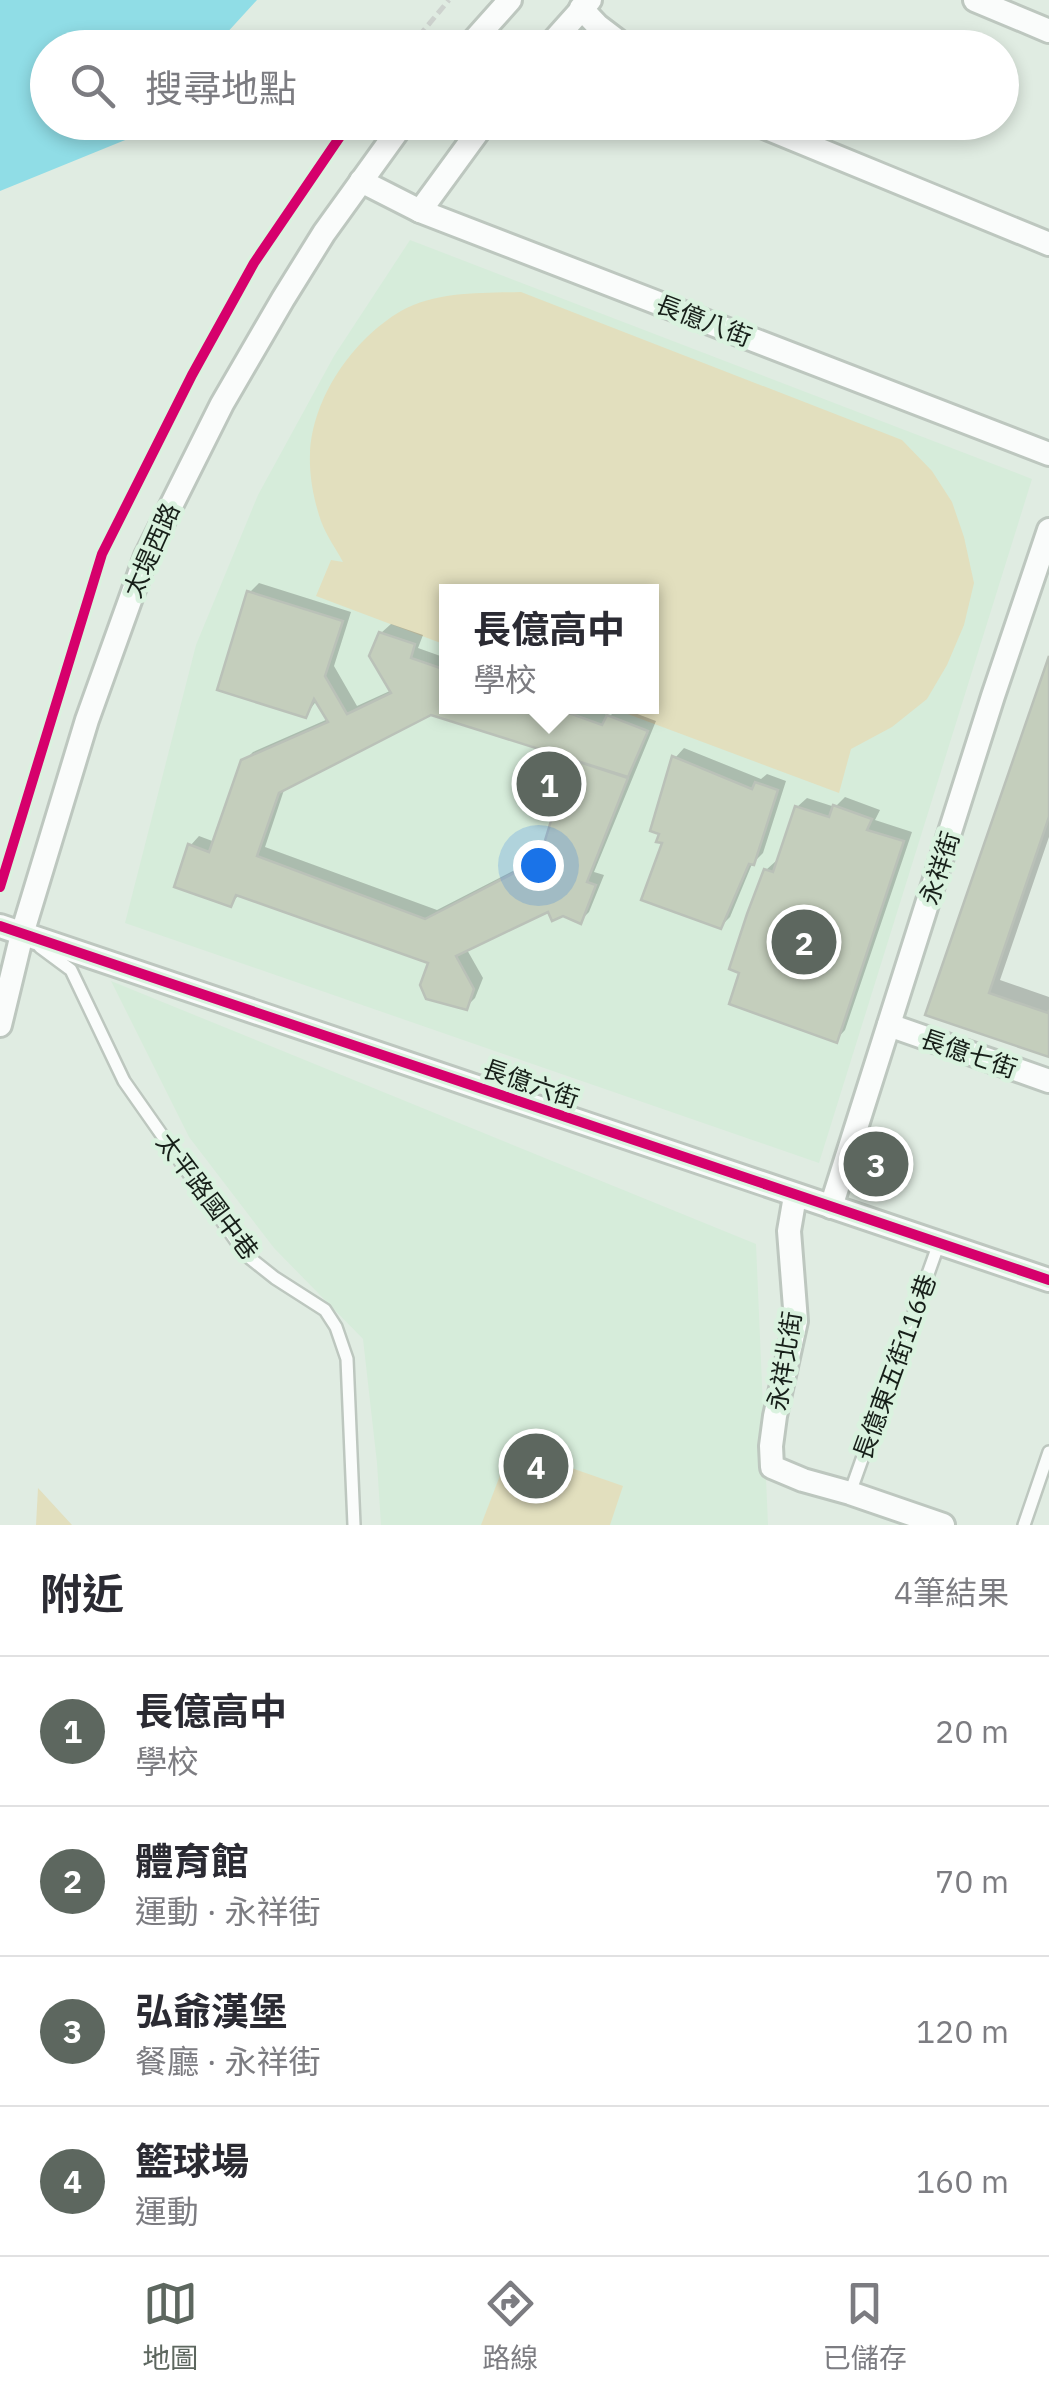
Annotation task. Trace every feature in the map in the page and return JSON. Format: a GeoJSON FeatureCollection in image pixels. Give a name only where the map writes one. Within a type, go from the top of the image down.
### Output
{"type":"FeatureCollection","features":[{"type":"Feature","properties":{"kind":"street"},"geometry":{"type":"LineString","coordinates":[[483,30],[510,0]]}},
{"type":"Feature","properties":{"kind":"street"},"geometry":{"type":"LineString","coordinates":[[987,2],[1049,31]]}},
{"type":"Feature","properties":{"kind":"street"},"geometry":{"type":"LineString","coordinates":[[563,30],[585,4],[603,30]]}},
{"type":"Feature","properties":{"kind":"street","name":"太堤西路"},"geometry":{"type":"LineString","coordinates":[[0,1025],[11,930],[146,556],[222,404],[309,256],[391,140]]}},
{"type":"Feature","properties":{"kind":"street"},"geometry":{"type":"LineString","coordinates":[[420,211],[472,140]]}},
{"type":"Feature","properties":{"kind":"street"},"geometry":{"type":"LineString","coordinates":[[796,140],[1049,244]]}},
{"type":"Feature","properties":{"kind":"street","name":"長億八街"},"geometry":{"type":"LineString","coordinates":[[361,181],[420,211],[1049,454]]}},
{"type":"Feature","properties":{"kind":"street","name":"永祥街"},"geometry":{"type":"LineString","coordinates":[[831,1208],[1049,530]]}},
{"type":"Feature","properties":{"kind":"street","name":"長億六街"},"geometry":{"type":"LineString","coordinates":[[11,930],[1049,1280]]}},
{"type":"Feature","properties":{"kind":"street","name":"長億七街"},"geometry":{"type":"LineString","coordinates":[[889,1025],[1049,1081]]}},
{"type":"Feature","properties":{"kind":"street","name":"永祥北街"},"geometry":{"type":"LineString","coordinates":[[795,1196],[789,1231],[796,1321],[775,1416],[772,1467],[850,1493]]}},
{"type":"Feature","properties":{"kind":"street"},"geometry":{"type":"LineString","coordinates":[[850,1493],[943,1525]]}},
{"type":"Feature","properties":{"kind":"lane","name":"太平路國中巷"},"geometry":{"type":"LineString","coordinates":[[11,930],[71,970],[124,1081],[246,1255],[324,1310],[336,1328],[347,1358],[354,1525]]}},
{"type":"Feature","properties":{"kind":"lane","name":"長億東五街116巷"},"geometry":{"type":"LineString","coordinates":[[850,1493],[939,1242]]}},
{"type":"Feature","properties":{"kind":"lane"},"geometry":{"type":"LineString","coordinates":[[1024,1525],[1049,1452]]}},
{"type":"Feature","properties":{"kind":"path"},"geometry":{"type":"LineString","coordinates":[[424,30],[449,0]]}},
{"type":"Feature","properties":{"kind":"shaded area"},"geometry":{"type":"Polygon","coordinates":[[[410,240],[1032,479],[819,1163],[125,923],[196,645],[258,495],[334,356],[410,240]]]}},
{"type":"Feature","properties":{"kind":"shaded area"},"geometry":{"type":"Polygon","coordinates":[[[521,292],[902,440],[932,471],[952,502],[974,583],[964,625],[927,699],[892,727],[851,749],[839,793],[628,714],[659,714],[659,584],[439,584],[439,642],[316,596],[331,560],[343,562],[321,521],[312,488],[313,433],[327,392],[352,354],[383,323],[415,304],[460,294],[521,292]]]}},
{"type":"Feature","properties":{"kind":"shaded area"},"geometry":{"type":"Polygon","coordinates":[[[111,981],[756,1244],[768,1525],[381,1525],[363,1339],[274,1248],[189,1137],[111,981]]]}},
{"type":"Feature","properties":{"kind":"shaded area"},"geometry":{"type":"Polygon","coordinates":[[[511,1447],[623,1486],[610,1525],[481,1525],[511,1447]]]}},
{"type":"Feature","properties":{"kind":"shaded area"},"geometry":{"type":"Polygon","coordinates":[[[38,1488],[72,1525],[36,1525],[38,1488]]]}},
{"type":"Feature","properties":{"kind":"water"},"geometry":{"type":"Polygon","coordinates":[[[0,0],[257,0],[230,30],[30,30],[30,140],[125,140],[0,191],[0,0]]]}},
{"type":"Feature","properties":{"kind":"building"},"geometry":{"type":"Polygon","coordinates":[[[247,591],[343,621],[325,676],[347,714],[391,693],[369,656],[379,632],[415,644],[411,658],[439,668],[439,714],[572,714],[602,725],[607,715],[648,731],[628,777],[431,715],[279,793],[257,856],[425,919],[539,860],[570,759],[628,778],[587,882],[596,885],[581,924],[563,916],[552,921],[548,912],[456,956],[474,989],[467,1010],[426,999],[420,985],[428,963],[236,895],[231,907],[174,887],[188,844],[209,852],[241,760],[328,722],[314,699],[306,718],[217,690],[247,591]]]}},
{"type":"Feature","properties":{"kind":"building"},"geometry":{"type":"Polygon","coordinates":[[[1049,656],[1049,817],[989,993],[1048,1013],[1049,1010],[1049,1057],[925,1015],[1049,656]]]}},
{"type":"Feature","properties":{"kind":"building"},"geometry":{"type":"Polygon","coordinates":[[[672,756],[752,789],[755,782],[778,790],[754,865],[749,864],[721,929],[641,900],[662,843],[656,842],[659,834],[650,831],[672,756]]]}},
{"type":"Feature","properties":{"kind":"building"},"geometry":{"type":"Polygon","coordinates":[[[833,805],[872,819],[867,830],[904,841],[837,1043],[729,1004],[739,973],[729,969],[747,914],[764,869],[773,872],[795,806],[829,817],[833,805]]]}},
{"type":"Feature","properties":{"kind":"cycle path"},"geometry":{"type":"LineString","coordinates":[[0,887],[102,554],[192,375],[254,263],[338,140]]}},
{"type":"Feature","properties":{"kind":"cycle path"},"geometry":{"type":"LineString","coordinates":[[0,926],[1049,1280]]}},
{"type":"Feature","properties":{"kind":"place","name":"長億高中"},"geometry":{"type":"Point","coordinates":[549,784]}},
{"type":"Feature","properties":{"kind":"place","name":"體育館"},"geometry":{"type":"Point","coordinates":[804,942]}},
{"type":"Feature","properties":{"kind":"place","name":"弘爺漢堡"},"geometry":{"type":"Point","coordinates":[876,1164]}},
{"type":"Feature","properties":{"kind":"place","name":"籃球場"},"geometry":{"type":"Point","coordinates":[536,1466]}}]}
